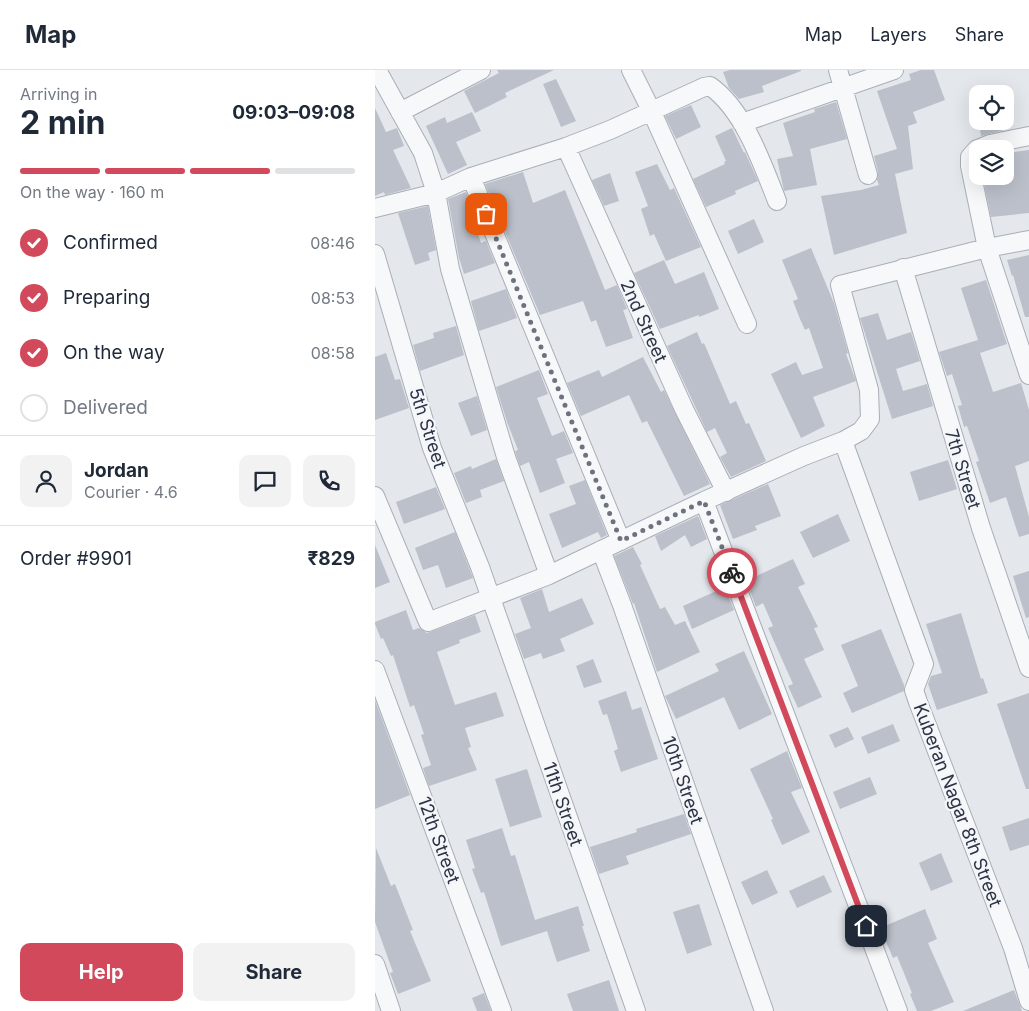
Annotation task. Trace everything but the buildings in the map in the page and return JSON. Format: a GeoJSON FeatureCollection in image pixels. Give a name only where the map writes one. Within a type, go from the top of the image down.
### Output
{"type":"FeatureCollection","features":[{"type":"Feature","properties":{"kind":"street"},"geometry":{"type":"LineString","coordinates":[[377,70],[423,153],[436,193],[453,278],[507,457],[549,575]]}},
{"type":"Feature","properties":{"kind":"street"},"geometry":{"type":"LineString","coordinates":[[400,112],[481,70]]}},
{"type":"Feature","properties":{"kind":"street"},"geometry":{"type":"LineString","coordinates":[[631,70],[651,110],[747,324]]}},
{"type":"Feature","properties":{"kind":"street"},"geometry":{"type":"LineString","coordinates":[[838,70],[868,175]]}},
{"type":"Feature","properties":{"kind":"street"},"geometry":{"type":"LineString","coordinates":[[742,123],[893,70]]}},
{"type":"Feature","properties":{"kind":"street"},"geometry":{"type":"LineString","coordinates":[[375,208],[436,193],[471,177],[566,147],[610,130],[651,110],[704,78],[710,86],[721,94],[742,123],[777,201]]}},
{"type":"Feature","properties":{"kind":"street"},"geometry":{"type":"LineString","coordinates":[[1010,140],[1029,136]]}},
{"type":"Feature","properties":{"kind":"street","name":"2nd Street"},"geometry":{"type":"LineString","coordinates":[[566,147],[684,409],[726,492]]}},
{"type":"Feature","properties":{"kind":"street"},"geometry":{"type":"LineString","coordinates":[[471,177],[621,541]]}},
{"type":"Feature","properties":{"kind":"street"},"geometry":{"type":"LineString","coordinates":[[974,185],[987,248],[1029,375]]}},
{"type":"Feature","properties":{"kind":"street"},"geometry":{"type":"LineString","coordinates":[[375,496],[428,622],[491,598],[549,575],[704,501],[804,456],[843,441],[861,431],[870,419],[869,390],[840,285],[987,248],[1029,240]]}},
{"type":"Feature","properties":{"kind":"street","name":"5th Street"},"geometry":{"type":"LineString","coordinates":[[375,254],[432,448],[491,598]]}},
{"type":"Feature","properties":{"kind":"street","name":"7th Street"},"geometry":{"type":"LineString","coordinates":[[903,268],[981,528],[1029,668]]}},
{"type":"Feature","properties":{"kind":"street","name":"Kuberan Nagar 8th Street"},"geometry":{"type":"LineString","coordinates":[[843,441],[924,664],[914,690],[1013,948],[1029,1002]]}},
{"type":"Feature","properties":{"kind":"street"},"geometry":{"type":"LineString","coordinates":[[704,501],[898,1011]]}},
{"type":"Feature","properties":{"kind":"street","name":"10th Street"},"geometry":{"type":"LineString","coordinates":[[601,550],[764,1011]]}},
{"type":"Feature","properties":{"kind":"street","name":"11th Street"},"geometry":{"type":"LineString","coordinates":[[491,598],[636,1011]]}},
{"type":"Feature","properties":{"kind":"street","name":"12th Street"},"geometry":{"type":"LineString","coordinates":[[375,670],[502,1011]]}},
{"type":"Feature","properties":{"kind":"street"},"geometry":{"type":"LineString","coordinates":[[375,964],[391,1011]]}},
{"type":"Feature","properties":{"kind":"way so far"},"geometry":{"type":"LineString","coordinates":[[486,214],[621,541],[704,501],[732,573]]}},
{"type":"Feature","properties":{"kind":"route"},"geometry":{"type":"LineString","coordinates":[[732,573],[866,926]]}}]}
